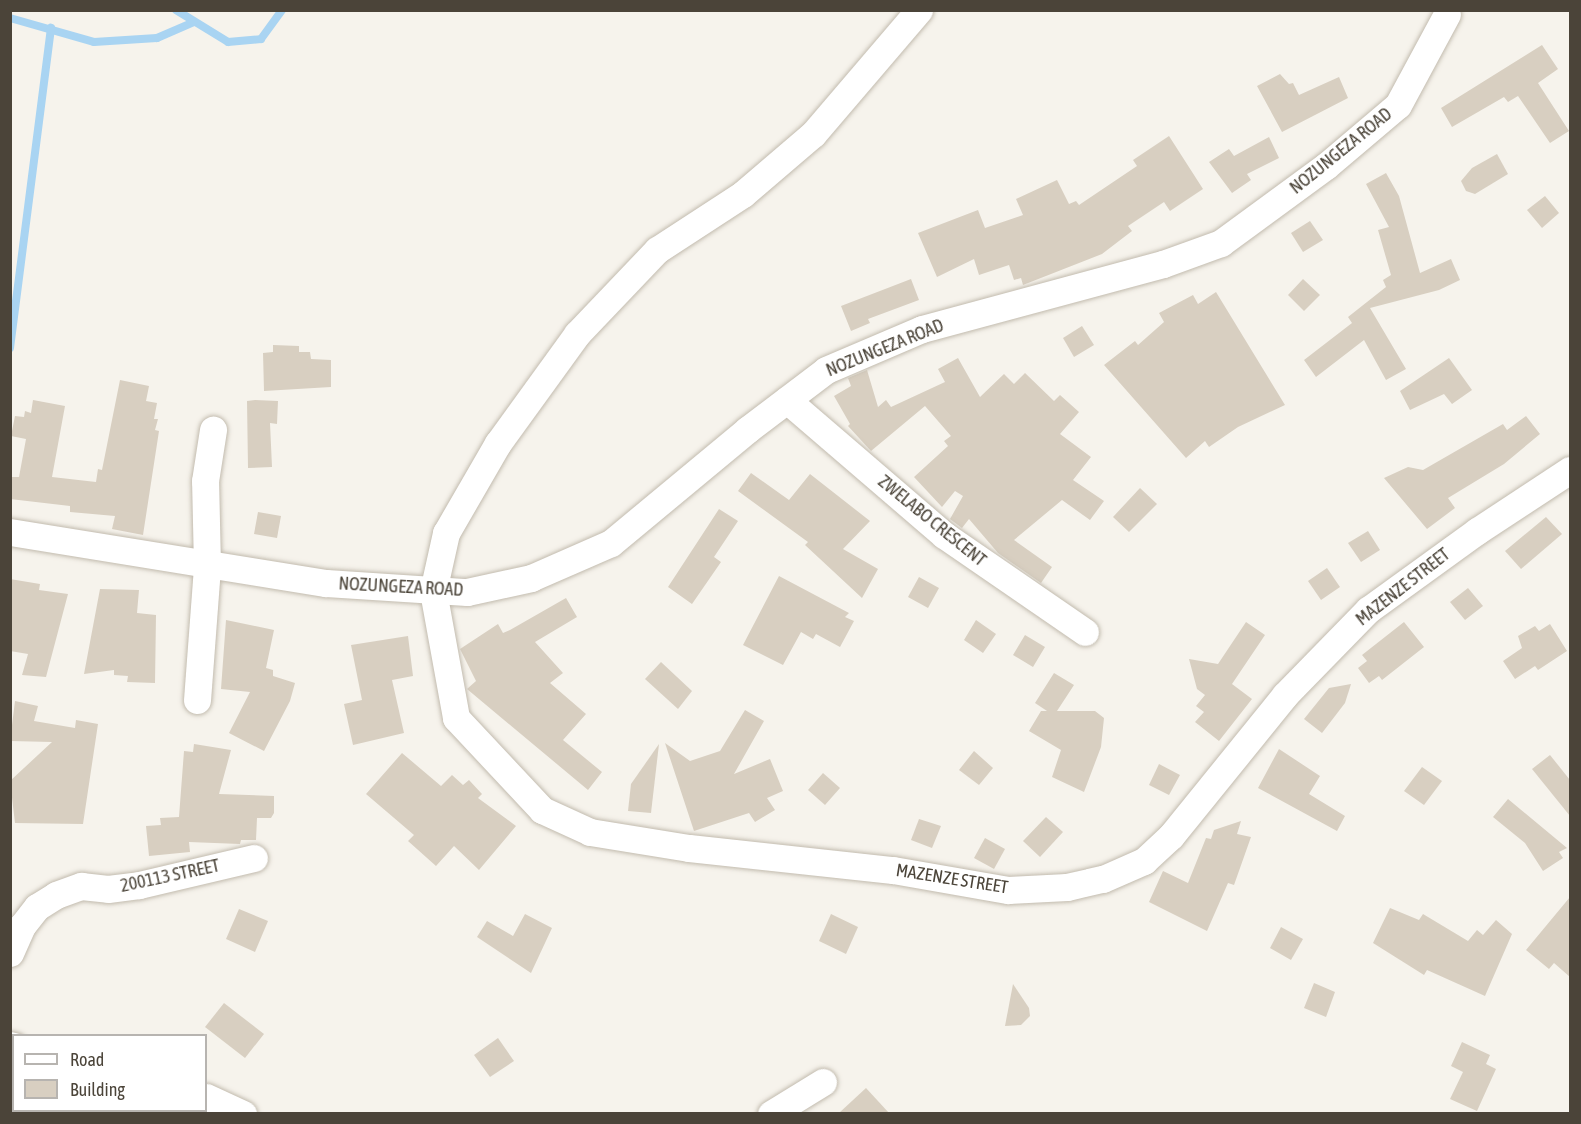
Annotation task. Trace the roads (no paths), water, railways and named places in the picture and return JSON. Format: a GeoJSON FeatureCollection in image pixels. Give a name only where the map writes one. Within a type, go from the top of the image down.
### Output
{"type":"FeatureCollection","features":[{"type":"Feature","properties":{"kind":"street"},"geometry":{"type":"LineString","coordinates":[[433,591],[446,533],[498,443],[577,334],[657,250],[743,194],[813,134],[876,64],[919,10]]}},
{"type":"Feature","properties":{"kind":"street","name":"NOZUNGEZA ROAD"},"geometry":{"type":"LineString","coordinates":[[10,532],[207,566],[326,583],[467,592],[531,578],[611,543],[826,370],[922,329],[1004,310],[1221,243],[1326,166],[1398,105],[1447,14]]}},
{"type":"Feature","properties":{"kind":"street","name":"ZWELABO CRESCENT"},"geometry":{"type":"LineString","coordinates":[[787,400],[944,535],[1086,632]]}},
{"type":"Feature","properties":{"kind":"street"},"geometry":{"type":"LineString","coordinates":[[197,700],[207,566],[205,481],[213,430]]}},
{"type":"Feature","properties":{"kind":"street","name":"MAZENZE STREET"},"geometry":{"type":"LineString","coordinates":[[433,591],[456,718],[542,810],[590,832],[689,848],[893,870],[1008,890],[1067,887],[1103,879],[1144,861],[1218,783],[1285,695],[1368,610],[1477,531],[1570,470]]}},
{"type":"Feature","properties":{"kind":"street","name":"200113 STREET"},"geometry":{"type":"LineString","coordinates":[[10,953],[22,926],[37,907],[56,895],[81,886],[108,889],[139,885],[254,858]]}},
{"type":"Feature","properties":{"kind":"street"},"geometry":{"type":"LineString","coordinates":[[771,1113],[823,1082]]}},
{"type":"Feature","properties":{"kind":"street"},"geometry":{"type":"LineString","coordinates":[[207,1097],[243,1113]]}},
{"type":"Feature","properties":{"kind":"waterway"},"geometry":{"type":"LineString","coordinates":[[176,10],[228,42],[261,39],[282,10]]}},
{"type":"Feature","properties":{"kind":"waterway"},"geometry":{"type":"LineString","coordinates":[[10,18],[94,42],[157,38],[194,22]]}},
{"type":"Feature","properties":{"kind":"waterway"},"geometry":{"type":"LineString","coordinates":[[10,348],[51,28]]}}]}
